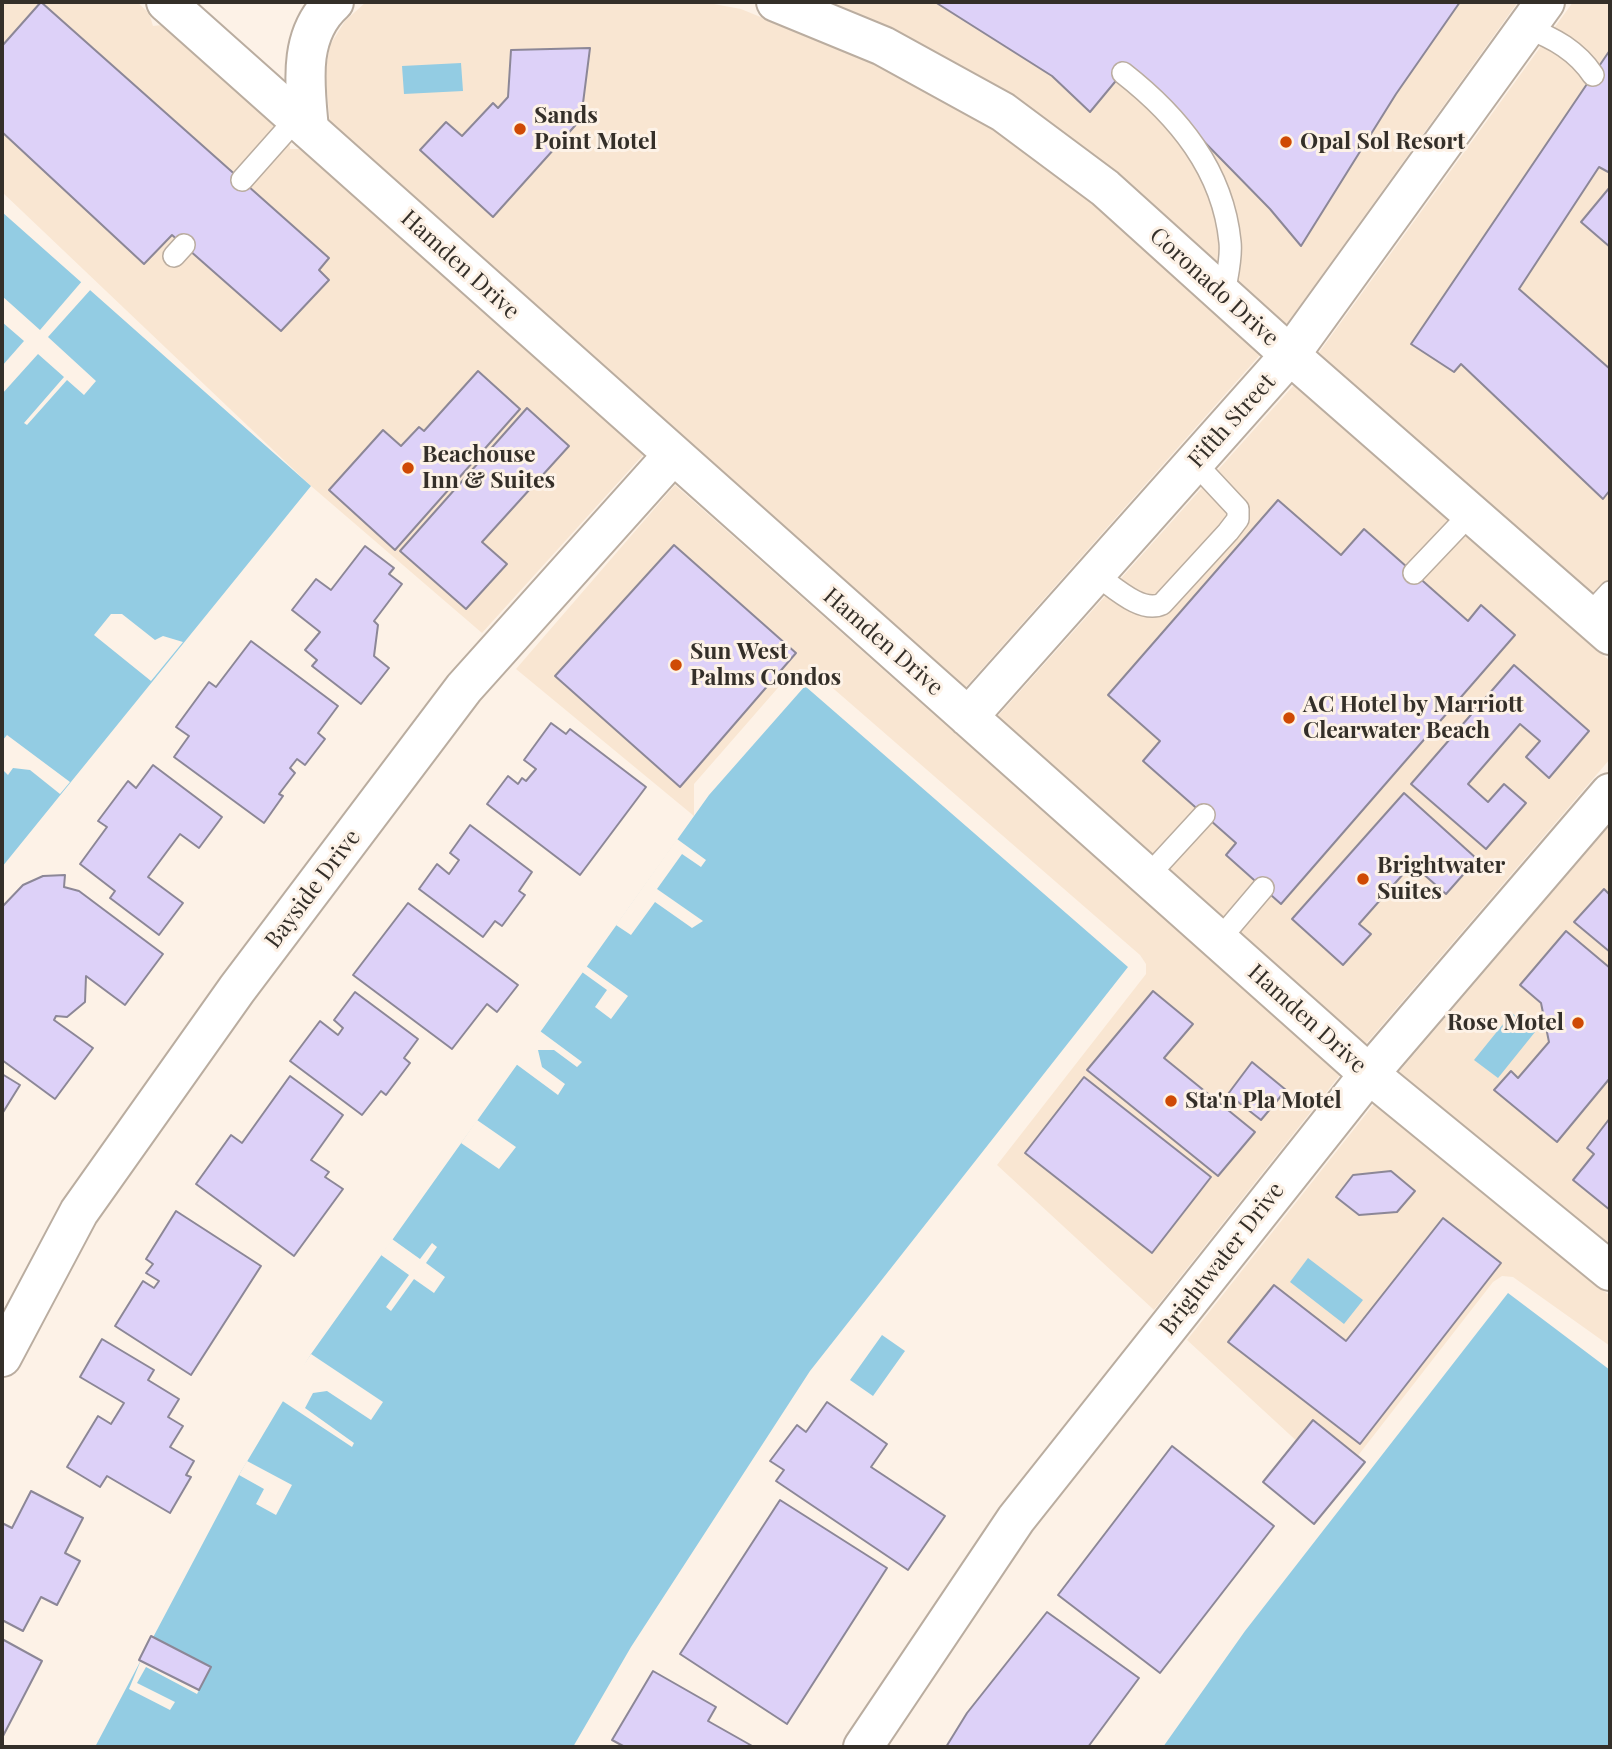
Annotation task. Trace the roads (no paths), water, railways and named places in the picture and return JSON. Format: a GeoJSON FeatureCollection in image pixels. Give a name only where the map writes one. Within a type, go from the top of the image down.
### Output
{"type":"FeatureCollection","features":[{"type":"Feature","properties":{"kind":"street","name":"Hamden Drive"},"geometry":{"type":"LineString","coordinates":[[169,2],[672,456],[1369,1074],[1610,1271]]}},
{"type":"Feature","properties":{"kind":"street"},"geometry":{"type":"LineString","coordinates":[[303,124],[304,71],[310,37],[334,2]]}},
{"type":"Feature","properties":{"kind":"street","name":"Coronado Drive"},"geometry":{"type":"LineString","coordinates":[[776,2],[832,11],[883,46],[1003,112],[1105,188],[1471,513],[1603,614]]}},
{"type":"Feature","properties":{"kind":"street","name":"Fifth Street"},"geometry":{"type":"LineString","coordinates":[[968,718],[1290,355],[1536,15]]}},
{"type":"Feature","properties":{"kind":"street","name":"Bayside Drive"},"geometry":{"type":"LineString","coordinates":[[2,1357],[79,1212],[237,989],[464,688],[672,456]]}},
{"type":"Feature","properties":{"kind":"street","name":"Brightwater Drive"},"geometry":{"type":"LineString","coordinates":[[863,1747],[1016,1519],[1369,1074],[1610,793]]}},
{"type":"Feature","properties":{"kind":"lane"},"geometry":{"type":"LineString","coordinates":[[1536,15],[1556,39],[1584,62],[1593,75]]}},
{"type":"Feature","properties":{"kind":"lane"},"geometry":{"type":"LineString","coordinates":[[1123,73],[1185,129],[1203,159],[1223,208],[1230,244],[1224,296]]}},
{"type":"Feature","properties":{"kind":"lane"},"geometry":{"type":"LineString","coordinates":[[242,180],[303,124]]}},
{"type":"Feature","properties":{"kind":"lane"},"geometry":{"type":"LineString","coordinates":[[1096,574],[1144,606],[1154,608],[1163,604],[1228,532],[1238,519],[1238,509],[1195,463]]}},
{"type":"Feature","properties":{"kind":"lane"},"geometry":{"type":"LineString","coordinates":[[1414,573],[1471,513]]}},
{"type":"Feature","properties":{"kind":"lane"},"geometry":{"type":"LineString","coordinates":[[1147,877],[1204,814]]}},
{"type":"Feature","properties":{"kind":"lane"},"geometry":{"type":"LineString","coordinates":[[1218,941],[1263,888]]}},
{"type":"Feature","properties":{"kind":"water"},"geometry":{"type":"Polygon","coordinates":[[[461,63],[463,91],[404,94],[402,66],[461,63]]]}},
{"type":"Feature","properties":{"kind":"water"},"geometry":{"type":"Polygon","coordinates":[[[2,212],[311,486],[2,867],[2,212]]]}},
{"type":"Feature","properties":{"kind":"water"},"geometry":{"type":"Polygon","coordinates":[[[805,686],[1128,967],[810,1371],[631,1647],[573,1747],[95,1747],[239,1475],[311,1354],[709,795],[805,686]]]}},
{"type":"Feature","properties":{"kind":"water"},"geometry":{"type":"Polygon","coordinates":[[[1512,1013],[1535,1032],[1498,1078],[1474,1060],[1512,1013]]]}},
{"type":"Feature","properties":{"kind":"water"},"geometry":{"type":"Polygon","coordinates":[[[1308,1258],[1363,1300],[1344,1324],[1290,1282],[1308,1258]]]}},
{"type":"Feature","properties":{"kind":"water"},"geometry":{"type":"Polygon","coordinates":[[[1508,1293],[1610,1370],[1610,1747],[1163,1747],[1245,1631],[1508,1293]]]}},
{"type":"Feature","properties":{"kind":"water"},"geometry":{"type":"Polygon","coordinates":[[[882,1335],[905,1351],[873,1396],[850,1380],[882,1335]]]}},
{"type":"Feature","properties":{"kind":"place","name":"Sands Point Motel"},"geometry":{"type":"Point","coordinates":[520,129]}},
{"type":"Feature","properties":{"kind":"place","name":"Opal Sol Resort"},"geometry":{"type":"Point","coordinates":[1286,142]}},
{"type":"Feature","properties":{"kind":"place","name":"Beachouse Inn & Suites"},"geometry":{"type":"Point","coordinates":[408,468]}},
{"type":"Feature","properties":{"kind":"place","name":"Sun West Palms Condos"},"geometry":{"type":"Point","coordinates":[676,665]}},
{"type":"Feature","properties":{"kind":"place","name":"AC Hotel by Marriott Clearwater Beach"},"geometry":{"type":"Point","coordinates":[1289,718]}},
{"type":"Feature","properties":{"kind":"place","name":"Brightwater Suites"},"geometry":{"type":"Point","coordinates":[1363,879]}},
{"type":"Feature","properties":{"kind":"place","name":"Rose Motel"},"geometry":{"type":"Point","coordinates":[1578,1023]}},
{"type":"Feature","properties":{"kind":"place","name":"Sta'n Pla Motel"},"geometry":{"type":"Point","coordinates":[1171,1101]}}]}
